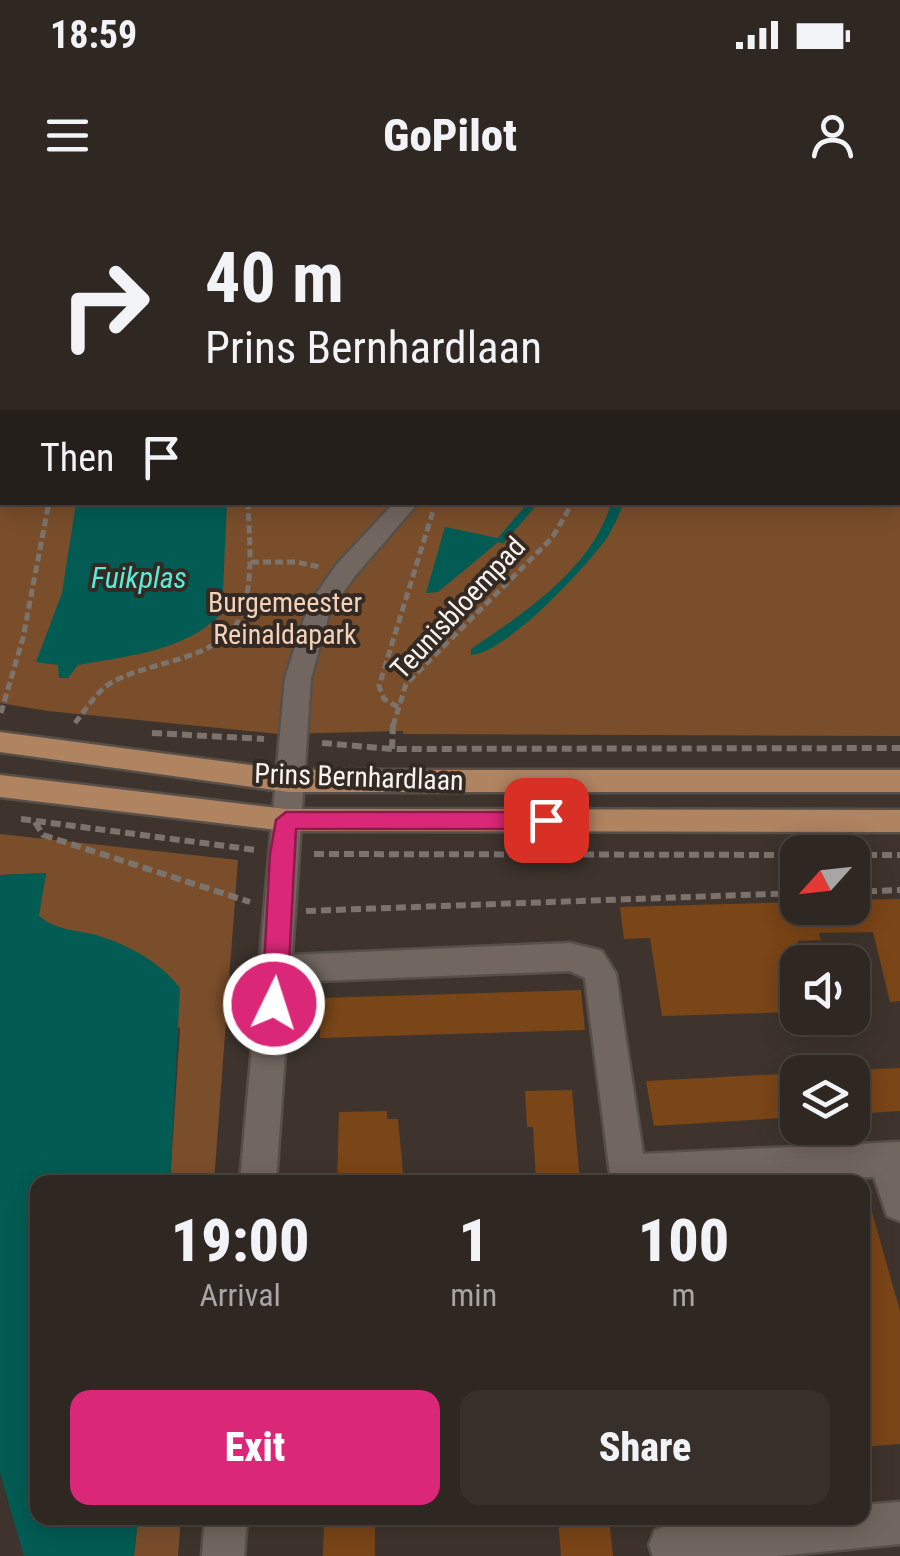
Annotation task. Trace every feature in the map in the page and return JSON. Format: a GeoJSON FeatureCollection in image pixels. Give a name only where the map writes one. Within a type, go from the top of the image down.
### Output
{"type":"FeatureCollection","features":[{"type":"Feature","properties":{"kind":"main road","name":"Prins Bernhardlaan"},"geometry":{"type":"LineString","coordinates":[[0,742],[290,780],[900,781]]}},
{"type":"Feature","properties":{"kind":"main road","name":"Prins Bernhardlaan"},"geometry":{"type":"LineString","coordinates":[[0,786],[286,820],[900,821]]}},
{"type":"Feature","properties":{"kind":"street"},"geometry":{"type":"LineString","coordinates":[[259,1175],[278,969],[281,854],[298,678],[318,610],[346,570],[405,505]]}},
{"type":"Feature","properties":{"kind":"street"},"geometry":{"type":"LineString","coordinates":[[278,969],[570,958],[591,961],[600,974],[628,1175]]}},
{"type":"Feature","properties":{"kind":"street"},"geometry":{"type":"LineString","coordinates":[[657,1175],[893,1159],[900,1203]]}},
{"type":"Feature","properties":{"kind":"street"},"geometry":{"type":"LineString","coordinates":[[870,1524],[900,1522]]}},
{"type":"Feature","properties":{"kind":"street"},"geometry":{"type":"LineString","coordinates":[[223,1556],[225,1525]]}},
{"type":"Feature","properties":{"kind":"street"},"geometry":{"type":"LineString","coordinates":[[669,1540],[862,1525]]}},
{"type":"Feature","properties":{"kind":"path"},"geometry":{"type":"LineString","coordinates":[[0,713],[23,638],[48,505]]}},
{"type":"Feature","properties":{"kind":"path"},"geometry":{"type":"LineString","coordinates":[[94,725],[75,722],[106,686],[201,652],[231,633],[247,600],[251,562],[248,505]]}},
{"type":"Feature","properties":{"kind":"path"},"geometry":{"type":"LineString","coordinates":[[398,706],[384,699],[378,686],[428,535],[433,511],[427,505]]}},
{"type":"Feature","properties":{"kind":"path","name":"Teunisbloempad"},"geometry":{"type":"LineString","coordinates":[[392,749],[393,720],[406,684],[552,538],[571,505]]}},
{"type":"Feature","properties":{"kind":"path"},"geometry":{"type":"LineString","coordinates":[[251,562],[296,562],[346,570]]}},
{"type":"Feature","properties":{"kind":"path","name":"Prins Bernhardlaan"},"geometry":{"type":"LineString","coordinates":[[133,730],[392,749],[900,748]]}},
{"type":"Feature","properties":{"kind":"path"},"geometry":{"type":"LineString","coordinates":[[34,821],[281,854],[780,855]]}},
{"type":"Feature","properties":{"kind":"path"},"geometry":{"type":"LineString","coordinates":[[34,821],[42,834],[280,912],[780,895]]}},
{"type":"Feature","properties":{"kind":"path"},"geometry":{"type":"LineString","coordinates":[[870,855],[900,855]]}},
{"type":"Feature","properties":{"kind":"path"},"geometry":{"type":"LineString","coordinates":[[870,891],[900,890]]}},
{"type":"Feature","properties":{"kind":"green space","name":"Burgemeester Reinaldapark"},"geometry":{"type":"Polygon","coordinates":[[[0,505],[900,505],[900,736],[403,731],[279,734],[0,703],[0,505]]]}},
{"type":"Feature","properties":{"kind":"green space"},"geometry":{"type":"Polygon","coordinates":[[[0,834],[238,860],[215,1175],[170,1175],[180,1029],[99,936],[56,929],[38,916],[46,873],[0,875],[0,834]]]}},
{"type":"Feature","properties":{"kind":"green space"},"geometry":{"type":"Polygon","coordinates":[[[137,1525],[180,1525],[178,1556],[134,1556],[137,1525]]]}},
{"type":"Feature","properties":{"kind":"water","name":"Fuikplas"},"geometry":{"type":"Polygon","coordinates":[[[76,505],[227,505],[222,613],[191,636],[136,655],[78,665],[68,678],[59,678],[58,665],[36,662],[62,593],[76,505]]]}},
{"type":"Feature","properties":{"kind":"water"},"geometry":{"type":"Polygon","coordinates":[[[610,505],[623,505],[607,538],[545,607],[505,639],[471,655],[471,649],[554,587],[589,548],[610,505]]]}},
{"type":"Feature","properties":{"kind":"water"},"geometry":{"type":"Polygon","coordinates":[[[445,527],[502,539],[438,592],[426,593],[445,527]]]}},
{"type":"Feature","properties":{"kind":"water"},"geometry":{"type":"Polygon","coordinates":[[[46,873],[39,916],[61,928],[99,936],[134,950],[180,988],[170,1175],[30,1175],[30,1525],[137,1525],[134,1556],[24,1556],[0,1473],[0,875],[46,873]]]}},
{"type":"Feature","properties":{"kind":"building"},"geometry":{"type":"Polygon","coordinates":[[[900,899],[900,1001],[890,1002],[873,932],[819,933],[821,940],[780,945],[780,1013],[662,1016],[650,938],[624,939],[620,907],[780,903],[780,925],[870,925],[870,900],[900,899]]]}},
{"type":"Feature","properties":{"kind":"building"},"geometry":{"type":"Polygon","coordinates":[[[581,990],[585,1030],[320,1038],[321,998],[581,990]]]}},
{"type":"Feature","properties":{"kind":"building"},"geometry":{"type":"Polygon","coordinates":[[[900,1068],[900,1111],[870,1113],[870,1069],[900,1068]]]}},
{"type":"Feature","properties":{"kind":"building"},"geometry":{"type":"Polygon","coordinates":[[[780,1074],[780,1118],[654,1126],[646,1081],[780,1074]]]}},
{"type":"Feature","properties":{"kind":"building"},"geometry":{"type":"Polygon","coordinates":[[[572,1090],[579,1175],[536,1175],[533,1127],[527,1127],[525,1091],[572,1090]]]}},
{"type":"Feature","properties":{"kind":"building"},"geometry":{"type":"Polygon","coordinates":[[[387,1111],[387,1119],[398,1119],[403,1175],[337,1175],[339,1112],[387,1111]]]}},
{"type":"Feature","properties":{"kind":"building"},"geometry":{"type":"Polygon","coordinates":[[[870,1205],[900,1311],[900,1444],[870,1446],[870,1205]]]}},
{"type":"Feature","properties":{"kind":"building"},"geometry":{"type":"Polygon","coordinates":[[[324,1525],[375,1525],[375,1556],[323,1556],[324,1525]]]}},
{"type":"Feature","properties":{"kind":"building"},"geometry":{"type":"Polygon","coordinates":[[[559,1525],[610,1525],[613,1556],[561,1556],[559,1525]]]}},
{"type":"Feature","properties":{"kind":"waterway"},"geometry":{"type":"LineString","coordinates":[[502,539],[531,505]]}},
{"type":"Feature","properties":{"kind":"route"},"geometry":{"type":"LineString","coordinates":[[274,1004],[286,820],[546,820]]}}]}
